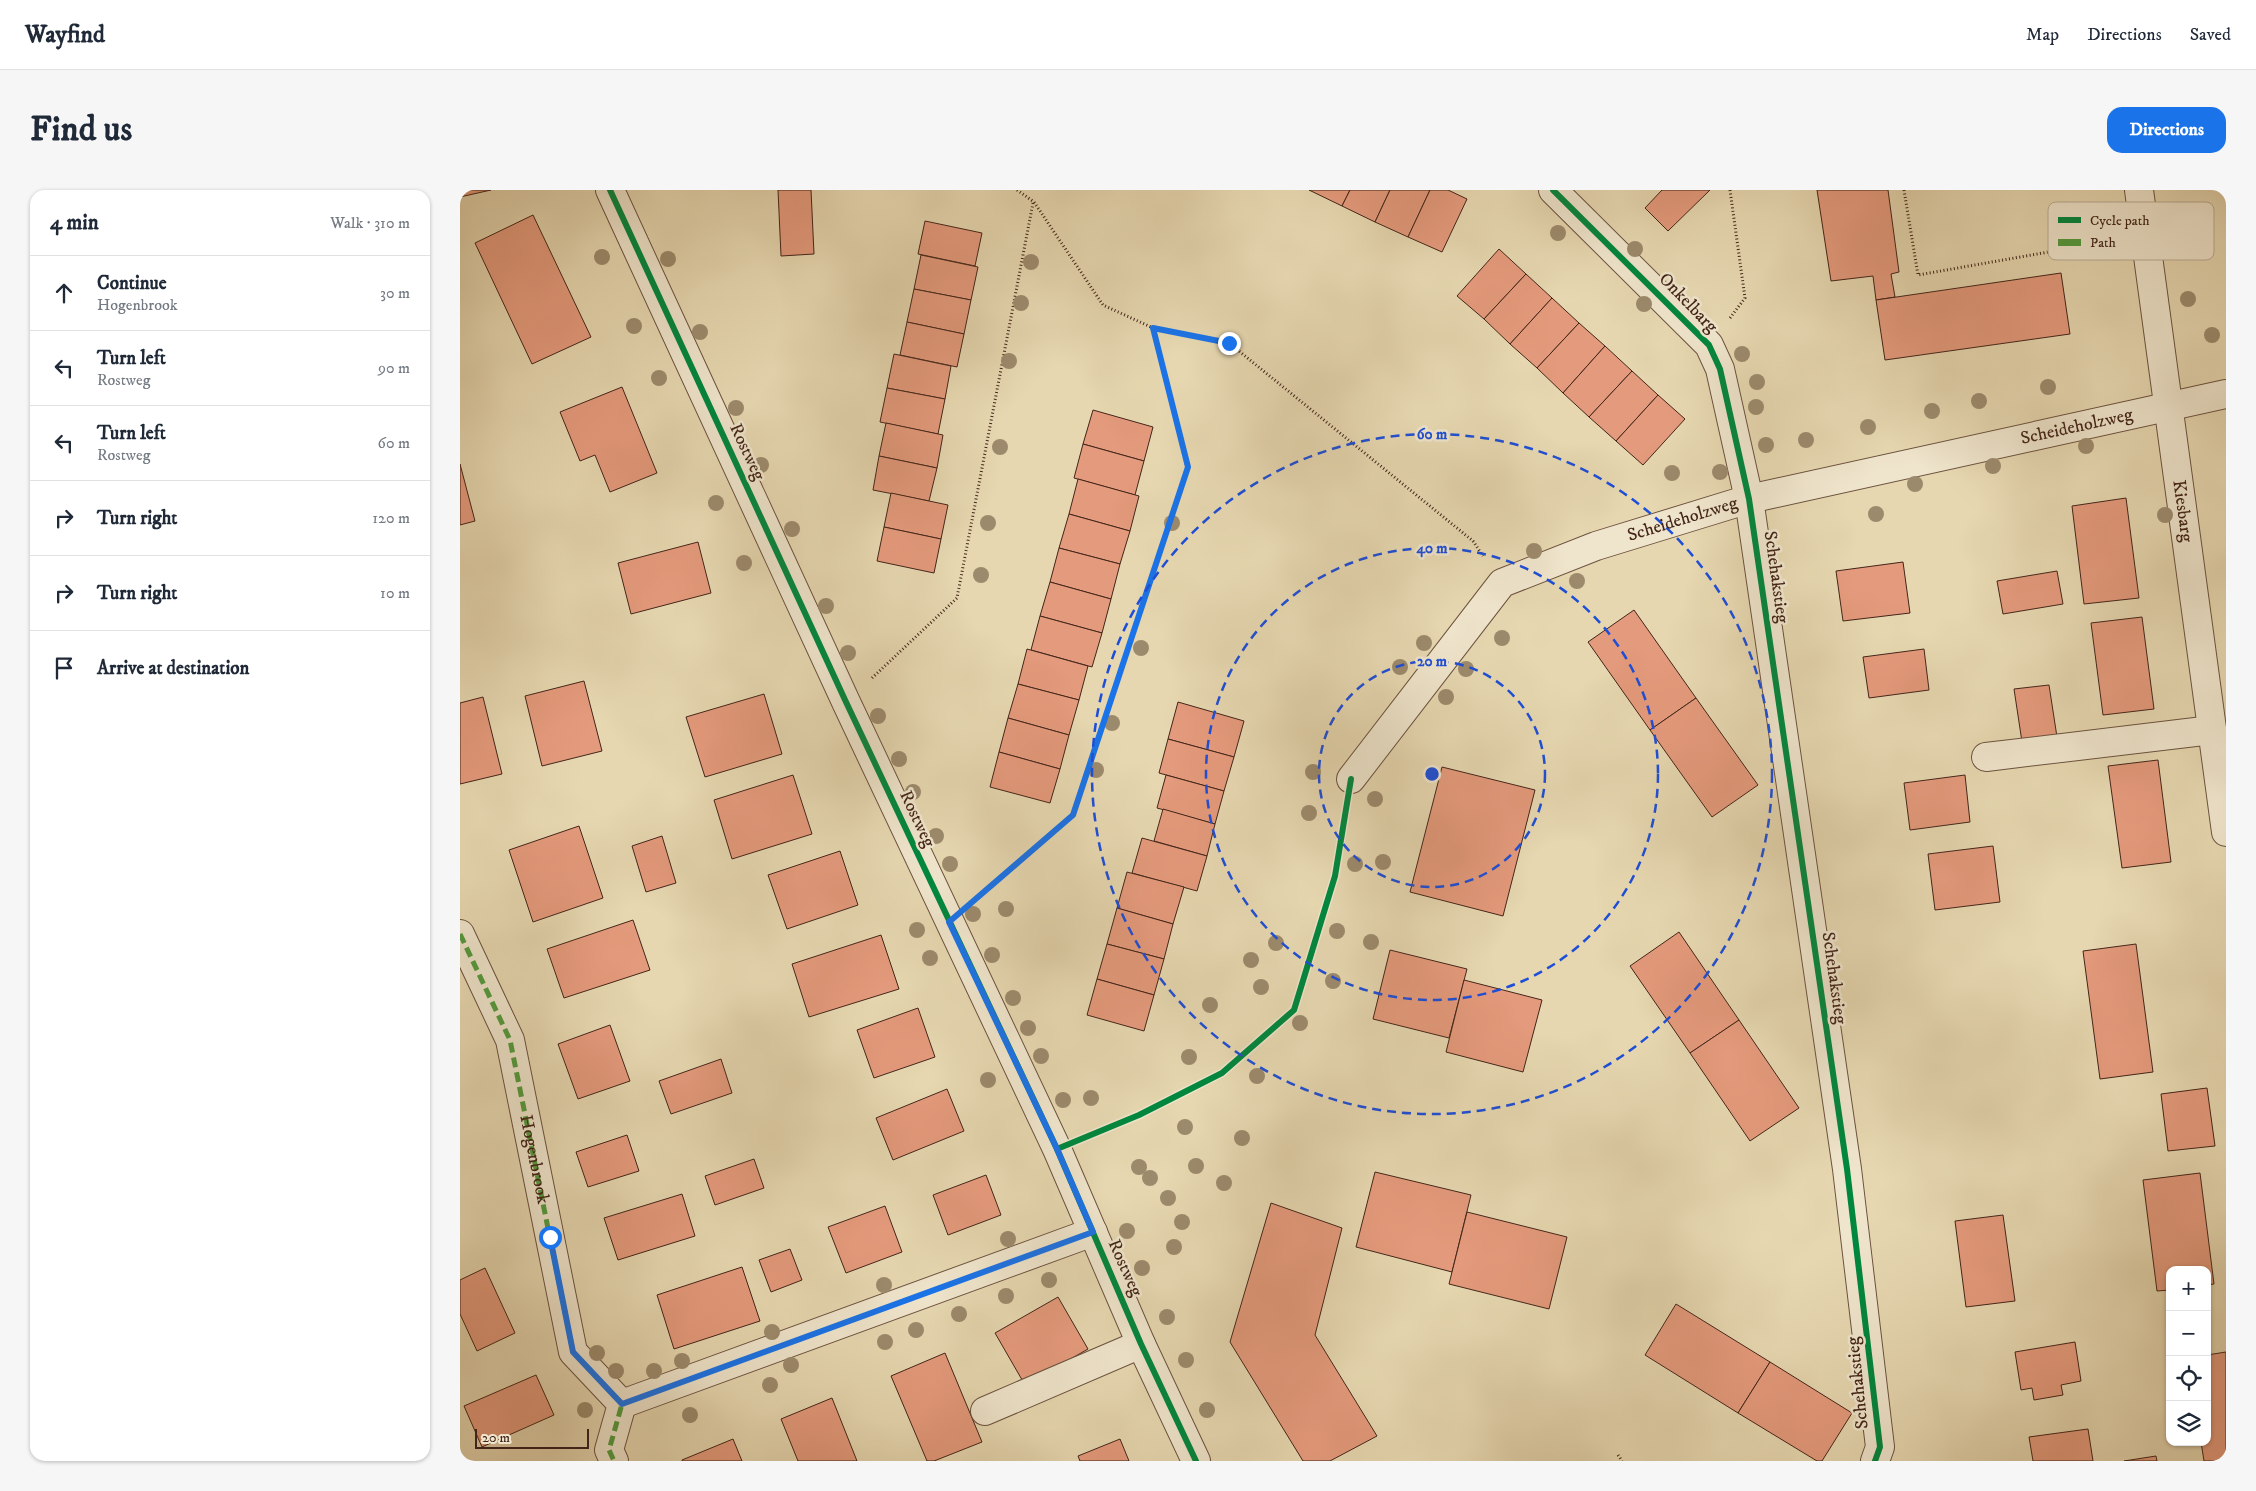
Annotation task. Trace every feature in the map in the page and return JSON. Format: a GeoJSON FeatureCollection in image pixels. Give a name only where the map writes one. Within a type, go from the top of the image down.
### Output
{"type":"FeatureCollection","features":[{"type":"Feature","properties":{"kind":"street","name":"Rostweg"},"geometry":{"type":"LineString","coordinates":[[610,190],[846,702],[1057,1149],[1141,1344],[1196,1461]]}},
{"type":"Feature","properties":{"kind":"street","name":"Onkelbarg"},"geometry":{"type":"LineString","coordinates":[[1553,190],[1709,345],[1720,369],[1749,499]]}},
{"type":"Feature","properties":{"kind":"street","name":"Kiesbarg"},"geometry":{"type":"LineString","coordinates":[[2148,260],[2226,832]]}},
{"type":"Feature","properties":{"kind":"street","name":"Scheideholzweg"},"geometry":{"type":"LineString","coordinates":[[1502,583],[1596,546],[1749,499],[2226,394]]}},
{"type":"Feature","properties":{"kind":"street","name":"Schehakstieg"},"geometry":{"type":"LineString","coordinates":[[1749,499],[1847,1169],[1880,1447],[1875,1461]]}},
{"type":"Feature","properties":{"kind":"street"},"geometry":{"type":"LineString","coordinates":[[1351,779],[1502,583]]}},
{"type":"Feature","properties":{"kind":"street"},"geometry":{"type":"LineString","coordinates":[[1986,757],[2212,730]]}},
{"type":"Feature","properties":{"kind":"street","name":"Hogenbrook"},"geometry":{"type":"LineString","coordinates":[[460,934],[510,1040],[573,1352],[622,1404]]}},
{"type":"Feature","properties":{"kind":"street","name":"Rostweg"},"geometry":{"type":"LineString","coordinates":[[622,1404],[1093,1232]]}},
{"type":"Feature","properties":{"kind":"street"},"geometry":{"type":"LineString","coordinates":[[985,1411],[1141,1344]]}},
{"type":"Feature","properties":{"kind":"street"},"geometry":{"type":"LineString","coordinates":[[614,1461],[609,1450],[622,1404]]}},
{"type":"Feature","properties":{"kind":"path"},"geometry":{"type":"LineString","coordinates":[[1017,190],[1034,202],[1104,305],[1153,328],[1229,343],[1473,541],[1502,583]]}},
{"type":"Feature","properties":{"kind":"path"},"geometry":{"type":"LineString","coordinates":[[1709,345],[1745,298],[1730,190]]}},
{"type":"Feature","properties":{"kind":"path"},"geometry":{"type":"LineString","coordinates":[[1904,190],[1918,275],[2048,252]]}},
{"type":"Feature","properties":{"kind":"path"},"geometry":{"type":"LineString","coordinates":[[846,702],[957,598],[1034,202]]}},
{"type":"Feature","properties":{"kind":"path"},"geometry":{"type":"LineString","coordinates":[[949,922],[1073,815],[1188,467],[1153,328]]}},
{"type":"Feature","properties":{"kind":"path"},"geometry":{"type":"LineString","coordinates":[[1618,1455],[1622,1461]]}},
{"type":"Feature","properties":{"kind":"building"},"geometry":{"type":"Polygon","coordinates":[[[460,190],[491,190],[460,197],[460,190]]]}},
{"type":"Feature","properties":{"kind":"building"},"geometry":{"type":"Polygon","coordinates":[[[778,190],[811,190],[814,254],[781,256],[778,190]]]}},
{"type":"Feature","properties":{"kind":"building"},"geometry":{"type":"Polygon","coordinates":[[[1309,190],[1350,190],[1342,206],[1309,190]]]}},
{"type":"Feature","properties":{"kind":"building"},"geometry":{"type":"Polygon","coordinates":[[[1350,190],[1390,190],[1375,222],[1342,206],[1350,190]]]}},
{"type":"Feature","properties":{"kind":"building"},"geometry":{"type":"Polygon","coordinates":[[[1390,190],[1430,190],[1408,237],[1375,222],[1390,190]]]}},
{"type":"Feature","properties":{"kind":"building"},"geometry":{"type":"Polygon","coordinates":[[[1430,190],[1448,190],[1467,199],[1442,252],[1408,237],[1430,190]]]}},
{"type":"Feature","properties":{"kind":"building"},"geometry":{"type":"Polygon","coordinates":[[[1662,190],[1710,190],[1668,231],[1645,208],[1662,190]]]}},
{"type":"Feature","properties":{"kind":"building"},"geometry":{"type":"Polygon","coordinates":[[[1817,190],[1888,190],[1899,272],[1891,274],[1895,297],[1876,300],[1873,276],[1831,281],[1817,190]]]}},
{"type":"Feature","properties":{"kind":"building"},"geometry":{"type":"Polygon","coordinates":[[[533,215],[591,337],[532,364],[475,243],[533,215]]]}},
{"type":"Feature","properties":{"kind":"building"},"geometry":{"type":"Polygon","coordinates":[[[925,221],[982,233],[975,266],[918,254],[925,221]]]}},
{"type":"Feature","properties":{"kind":"building"},"geometry":{"type":"Polygon","coordinates":[[[1499,249],[1526,274],[1484,319],[1457,296],[1499,249]]]}},
{"type":"Feature","properties":{"kind":"building"},"geometry":{"type":"Polygon","coordinates":[[[921,255],[978,267],[971,300],[914,289],[921,255]]]}},
{"type":"Feature","properties":{"kind":"building"},"geometry":{"type":"Polygon","coordinates":[[[2061,273],[2070,334],[1885,360],[1876,300],[2061,273]]]}},
{"type":"Feature","properties":{"kind":"building"},"geometry":{"type":"Polygon","coordinates":[[[1526,274],[1552,298],[1510,344],[1484,319],[1526,274]]]}},
{"type":"Feature","properties":{"kind":"building"},"geometry":{"type":"Polygon","coordinates":[[[914,289],[971,300],[964,334],[907,322],[914,289]]]}},
{"type":"Feature","properties":{"kind":"building"},"geometry":{"type":"Polygon","coordinates":[[[1552,298],[1579,323],[1537,368],[1510,344],[1552,298]]]}},
{"type":"Feature","properties":{"kind":"building"},"geometry":{"type":"Polygon","coordinates":[[[907,322],[964,334],[957,367],[900,355],[907,322]]]}},
{"type":"Feature","properties":{"kind":"building"},"geometry":{"type":"Polygon","coordinates":[[[1579,323],[1605,346],[1563,393],[1537,368],[1579,323]]]}},
{"type":"Feature","properties":{"kind":"building"},"geometry":{"type":"Polygon","coordinates":[[[1605,346],[1632,371],[1589,417],[1563,393],[1605,346]]]}},
{"type":"Feature","properties":{"kind":"building"},"geometry":{"type":"Polygon","coordinates":[[[894,354],[951,366],[945,399],[887,388],[894,354]]]}},
{"type":"Feature","properties":{"kind":"building"},"geometry":{"type":"Polygon","coordinates":[[[1632,371],[1658,395],[1616,441],[1589,417],[1632,371]]]}},
{"type":"Feature","properties":{"kind":"building"},"geometry":{"type":"Polygon","coordinates":[[[622,387],[657,473],[610,492],[595,455],[580,461],[560,412],[622,387]]]}},
{"type":"Feature","properties":{"kind":"building"},"geometry":{"type":"Polygon","coordinates":[[[887,388],[945,399],[938,434],[880,422],[887,388]]]}},
{"type":"Feature","properties":{"kind":"building"},"geometry":{"type":"Polygon","coordinates":[[[1658,395],[1685,419],[1643,465],[1616,441],[1658,395]]]}},
{"type":"Feature","properties":{"kind":"building"},"geometry":{"type":"Polygon","coordinates":[[[1093,410],[1153,427],[1144,461],[1083,444],[1093,410]]]}},
{"type":"Feature","properties":{"kind":"building"},"geometry":{"type":"Polygon","coordinates":[[[886,423],[943,435],[937,468],[879,456],[886,423]]]}},
{"type":"Feature","properties":{"kind":"building"},"geometry":{"type":"Polygon","coordinates":[[[1083,444],[1144,461],[1135,495],[1074,478],[1083,444]]]}},
{"type":"Feature","properties":{"kind":"building"},"geometry":{"type":"Polygon","coordinates":[[[879,456],[937,468],[929,501],[873,490],[879,456]]]}},
{"type":"Feature","properties":{"kind":"building"},"geometry":{"type":"Polygon","coordinates":[[[460,464],[475,521],[460,525],[460,464]]]}},
{"type":"Feature","properties":{"kind":"building"},"geometry":{"type":"Polygon","coordinates":[[[1078,479],[1139,496],[1130,531],[1069,514],[1078,479]]]}},
{"type":"Feature","properties":{"kind":"building"},"geometry":{"type":"Polygon","coordinates":[[[891,493],[948,505],[941,539],[884,527],[891,493]]]}},
{"type":"Feature","properties":{"kind":"building"},"geometry":{"type":"Polygon","coordinates":[[[2126,498],[2139,598],[2084,604],[2072,506],[2126,498]]]}},
{"type":"Feature","properties":{"kind":"building"},"geometry":{"type":"Polygon","coordinates":[[[1069,514],[1130,531],[1120,564],[1059,548],[1069,514]]]}},
{"type":"Feature","properties":{"kind":"building"},"geometry":{"type":"Polygon","coordinates":[[[884,527],[941,539],[934,573],[877,561],[884,527]]]}},
{"type":"Feature","properties":{"kind":"building"},"geometry":{"type":"Polygon","coordinates":[[[698,542],[711,593],[631,614],[618,563],[698,542]]]}},
{"type":"Feature","properties":{"kind":"building"},"geometry":{"type":"Polygon","coordinates":[[[1059,548],[1120,564],[1111,599],[1050,582],[1059,548]]]}},
{"type":"Feature","properties":{"kind":"building"},"geometry":{"type":"Polygon","coordinates":[[[1903,562],[1910,613],[1843,621],[1836,571],[1903,562]]]}},
{"type":"Feature","properties":{"kind":"building"},"geometry":{"type":"Polygon","coordinates":[[[2057,571],[2063,604],[2003,614],[1997,581],[2057,571]]]}},
{"type":"Feature","properties":{"kind":"building"},"geometry":{"type":"Polygon","coordinates":[[[1050,582],[1111,599],[1102,633],[1040,616],[1050,582]]]}},
{"type":"Feature","properties":{"kind":"building"},"geometry":{"type":"Polygon","coordinates":[[[1634,610],[1696,698],[1650,730],[1588,642],[1634,610]]]}},
{"type":"Feature","properties":{"kind":"building"},"geometry":{"type":"Polygon","coordinates":[[[1040,616],[1102,633],[1092,667],[1031,650],[1040,616]]]}},
{"type":"Feature","properties":{"kind":"building"},"geometry":{"type":"Polygon","coordinates":[[[2142,617],[2154,709],[2103,715],[2091,623],[2142,617]]]}},
{"type":"Feature","properties":{"kind":"building"},"geometry":{"type":"Polygon","coordinates":[[[1027,649],[1088,666],[1079,700],[1018,684],[1027,649]]]}},
{"type":"Feature","properties":{"kind":"building"},"geometry":{"type":"Polygon","coordinates":[[[1924,649],[1929,690],[1869,698],[1863,657],[1924,649]]]}},
{"type":"Feature","properties":{"kind":"building"},"geometry":{"type":"Polygon","coordinates":[[[584,681],[602,751],[542,766],[525,696],[584,681]]]}},
{"type":"Feature","properties":{"kind":"building"},"geometry":{"type":"Polygon","coordinates":[[[1018,684],[1079,700],[1069,735],[1008,718],[1018,684]]]}},
{"type":"Feature","properties":{"kind":"building"},"geometry":{"type":"Polygon","coordinates":[[[2049,685],[2057,737],[2022,742],[2014,689],[2049,685]]]}},
{"type":"Feature","properties":{"kind":"building"},"geometry":{"type":"Polygon","coordinates":[[[764,694],[782,754],[705,777],[686,717],[764,694]]]}},
{"type":"Feature","properties":{"kind":"building"},"geometry":{"type":"Polygon","coordinates":[[[483,697],[502,774],[460,784],[460,703],[483,697]]]}},
{"type":"Feature","properties":{"kind":"building"},"geometry":{"type":"Polygon","coordinates":[[[1696,698],[1758,785],[1712,817],[1650,730],[1696,698]]]}},
{"type":"Feature","properties":{"kind":"building"},"geometry":{"type":"Polygon","coordinates":[[[1178,702],[1244,721],[1234,757],[1168,739],[1178,702]]]}},
{"type":"Feature","properties":{"kind":"building"},"geometry":{"type":"Polygon","coordinates":[[[1008,718],[1069,735],[1060,769],[999,752],[1008,718]]]}},
{"type":"Feature","properties":{"kind":"building"},"geometry":{"type":"Polygon","coordinates":[[[1168,739],[1234,757],[1224,791],[1159,773],[1168,739]]]}},
{"type":"Feature","properties":{"kind":"building"},"geometry":{"type":"Polygon","coordinates":[[[999,752],[1060,769],[1050,803],[990,787],[999,752]]]}},
{"type":"Feature","properties":{"kind":"building"},"geometry":{"type":"Polygon","coordinates":[[[2158,760],[2171,862],[2122,868],[2108,766],[2158,760]]]}},
{"type":"Feature","properties":{"kind":"building"},"geometry":{"type":"Polygon","coordinates":[[[1442,767],[1535,790],[1503,916],[1410,892],[1442,767]]]}},
{"type":"Feature","properties":{"kind":"building"},"geometry":{"type":"Polygon","coordinates":[[[793,775],[812,834],[732,859],[714,800],[793,775]]]}},
{"type":"Feature","properties":{"kind":"building"},"geometry":{"type":"Polygon","coordinates":[[[1166,775],[1224,791],[1215,824],[1157,808],[1166,775]]]}},
{"type":"Feature","properties":{"kind":"building"},"geometry":{"type":"Polygon","coordinates":[[[1965,775],[1970,822],[1910,830],[1904,783],[1965,775]]]}},
{"type":"Feature","properties":{"kind":"building"},"geometry":{"type":"Polygon","coordinates":[[[1163,809],[1215,824],[1207,856],[1154,841],[1163,809]]]}},
{"type":"Feature","properties":{"kind":"building"},"geometry":{"type":"Polygon","coordinates":[[[579,826],[603,898],[533,922],[509,850],[579,826]]]}},
{"type":"Feature","properties":{"kind":"building"},"geometry":{"type":"Polygon","coordinates":[[[662,836],[676,883],[646,892],[632,846],[662,836]]]}},
{"type":"Feature","properties":{"kind":"building"},"geometry":{"type":"Polygon","coordinates":[[[1142,838],[1207,856],[1197,891],[1132,873],[1142,838]]]}},
{"type":"Feature","properties":{"kind":"building"},"geometry":{"type":"Polygon","coordinates":[[[1993,846],[2000,902],[1935,910],[1928,854],[1993,846]]]}},
{"type":"Feature","properties":{"kind":"building"},"geometry":{"type":"Polygon","coordinates":[[[840,851],[858,905],[787,929],[768,875],[840,851]]]}},
{"type":"Feature","properties":{"kind":"building"},"geometry":{"type":"Polygon","coordinates":[[[1127,872],[1184,887],[1173,924],[1117,908],[1127,872]]]}},
{"type":"Feature","properties":{"kind":"building"},"geometry":{"type":"Polygon","coordinates":[[[1117,908],[1173,924],[1164,959],[1107,944],[1117,908]]]}},
{"type":"Feature","properties":{"kind":"building"},"geometry":{"type":"Polygon","coordinates":[[[633,920],[650,970],[564,998],[547,949],[633,920]]]}},
{"type":"Feature","properties":{"kind":"building"},"geometry":{"type":"Polygon","coordinates":[[[1679,932],[1739,1020],[1690,1053],[1630,966],[1679,932]]]}},
{"type":"Feature","properties":{"kind":"building"},"geometry":{"type":"Polygon","coordinates":[[[881,935],[899,989],[809,1017],[792,964],[881,935]]]}},
{"type":"Feature","properties":{"kind":"building"},"geometry":{"type":"Polygon","coordinates":[[[1107,944],[1164,959],[1154,995],[1097,979],[1107,944]]]}},
{"type":"Feature","properties":{"kind":"building"},"geometry":{"type":"Polygon","coordinates":[[[2136,944],[2153,1072],[2100,1079],[2083,951],[2136,944]]]}},
{"type":"Feature","properties":{"kind":"building"},"geometry":{"type":"Polygon","coordinates":[[[1390,950],[1467,969],[1449,1038],[1373,1019],[1390,950]]]}},
{"type":"Feature","properties":{"kind":"building"},"geometry":{"type":"Polygon","coordinates":[[[1097,979],[1154,995],[1144,1031],[1087,1015],[1097,979]]]}},
{"type":"Feature","properties":{"kind":"building"},"geometry":{"type":"Polygon","coordinates":[[[1464,980],[1542,1000],[1523,1072],[1446,1052],[1464,980]]]}},
{"type":"Feature","properties":{"kind":"building"},"geometry":{"type":"Polygon","coordinates":[[[918,1008],[935,1057],[874,1078],[857,1030],[918,1008]]]}},
{"type":"Feature","properties":{"kind":"building"},"geometry":{"type":"Polygon","coordinates":[[[1739,1020],[1799,1108],[1750,1141],[1690,1053],[1739,1020]]]}},
{"type":"Feature","properties":{"kind":"building"},"geometry":{"type":"Polygon","coordinates":[[[610,1025],[630,1081],[578,1099],[558,1044],[610,1025]]]}},
{"type":"Feature","properties":{"kind":"building"},"geometry":{"type":"Polygon","coordinates":[[[721,1059],[732,1093],[671,1114],[659,1081],[721,1059]]]}},
{"type":"Feature","properties":{"kind":"building"},"geometry":{"type":"Polygon","coordinates":[[[2207,1088],[2215,1146],[2168,1151],[2161,1094],[2207,1088]]]}},
{"type":"Feature","properties":{"kind":"building"},"geometry":{"type":"Polygon","coordinates":[[[947,1089],[964,1131],[893,1160],[876,1118],[947,1089]]]}},
{"type":"Feature","properties":{"kind":"building"},"geometry":{"type":"Polygon","coordinates":[[[627,1135],[639,1171],[588,1187],[576,1152],[627,1135]]]}},
{"type":"Feature","properties":{"kind":"building"},"geometry":{"type":"Polygon","coordinates":[[[754,1159],[764,1188],[715,1205],[705,1176],[754,1159]]]}},
{"type":"Feature","properties":{"kind":"building"},"geometry":{"type":"Polygon","coordinates":[[[1375,1172],[1471,1195],[1452,1272],[1356,1247],[1375,1172]]]}},
{"type":"Feature","properties":{"kind":"building"},"geometry":{"type":"Polygon","coordinates":[[[2200,1173],[2214,1284],[2211,1284],[2211,1266],[2166,1266],[2166,1290],[2157,1291],[2143,1180],[2200,1173]]]}},
{"type":"Feature","properties":{"kind":"building"},"geometry":{"type":"Polygon","coordinates":[[[986,1175],[1001,1215],[948,1235],[933,1195],[986,1175]]]}},
{"type":"Feature","properties":{"kind":"building"},"geometry":{"type":"Polygon","coordinates":[[[682,1194],[695,1236],[618,1260],[604,1218],[682,1194]]]}},
{"type":"Feature","properties":{"kind":"building"},"geometry":{"type":"Polygon","coordinates":[[[1271,1203],[1342,1228],[1315,1335],[1377,1436],[1330,1461],[1303,1461],[1230,1342],[1271,1203]]]}},
{"type":"Feature","properties":{"kind":"building"},"geometry":{"type":"Polygon","coordinates":[[[885,1206],[902,1252],[846,1273],[828,1227],[885,1206]]]}},
{"type":"Feature","properties":{"kind":"building"},"geometry":{"type":"Polygon","coordinates":[[[1467,1212],[1567,1237],[1549,1309],[1449,1284],[1467,1212]]]}},
{"type":"Feature","properties":{"kind":"building"},"geometry":{"type":"Polygon","coordinates":[[[2003,1215],[2015,1301],[1966,1307],[1955,1221],[2003,1215]]]}},
{"type":"Feature","properties":{"kind":"building"},"geometry":{"type":"Polygon","coordinates":[[[790,1249],[802,1280],[771,1292],[759,1260],[790,1249]]]}},
{"type":"Feature","properties":{"kind":"building"},"geometry":{"type":"Polygon","coordinates":[[[742,1267],[760,1321],[674,1349],[657,1295],[742,1267]]]}},
{"type":"Feature","properties":{"kind":"building"},"geometry":{"type":"Polygon","coordinates":[[[485,1268],[515,1333],[477,1351],[460,1314],[460,1280],[485,1268]]]}},
{"type":"Feature","properties":{"kind":"building"},"geometry":{"type":"Polygon","coordinates":[[[1058,1297],[1088,1349],[1025,1385],[995,1333],[1058,1297]]]}},
{"type":"Feature","properties":{"kind":"building"},"geometry":{"type":"Polygon","coordinates":[[[1676,1304],[1770,1362],[1738,1413],[1645,1355],[1676,1304]]]}},
{"type":"Feature","properties":{"kind":"building"},"geometry":{"type":"Polygon","coordinates":[[[2075,1342],[2081,1381],[2061,1385],[2063,1395],[2034,1400],[2032,1388],[2021,1390],[2015,1352],[2075,1342]]]}},
{"type":"Feature","properties":{"kind":"building"},"geometry":{"type":"Polygon","coordinates":[[[2226,1352],[2226,1461],[2204,1461],[2202,1446],[2211,1446],[2211,1354],[2226,1352]]]}},
{"type":"Feature","properties":{"kind":"building"},"geometry":{"type":"Polygon","coordinates":[[[945,1353],[982,1442],[934,1461],[927,1461],[891,1376],[945,1353]]]}},
{"type":"Feature","properties":{"kind":"building"},"geometry":{"type":"Polygon","coordinates":[[[1770,1362],[1852,1413],[1822,1461],[1817,1461],[1738,1413],[1770,1362]]]}},
{"type":"Feature","properties":{"kind":"building"},"geometry":{"type":"Polygon","coordinates":[[[536,1375],[554,1415],[482,1447],[464,1406],[536,1375]]]}},
{"type":"Feature","properties":{"kind":"building"},"geometry":{"type":"Polygon","coordinates":[[[832,1398],[857,1461],[798,1461],[781,1419],[832,1398]]]}},
{"type":"Feature","properties":{"kind":"building"},"geometry":{"type":"Polygon","coordinates":[[[2088,1429],[2093,1461],[2033,1461],[2029,1437],[2088,1429]]]}},
{"type":"Feature","properties":{"kind":"building"},"geometry":{"type":"Polygon","coordinates":[[[733,1439],[742,1461],[682,1461],[682,1460],[733,1439]]]}},
{"type":"Feature","properties":{"kind":"building"},"geometry":{"type":"Polygon","coordinates":[[[1120,1439],[1129,1461],[1080,1461],[1078,1456],[1120,1439]]]}},
{"type":"Feature","properties":{"kind":"building"},"geometry":{"type":"Polygon","coordinates":[[[2156,1456],[2157,1461],[2124,1461],[2156,1456]]]}},
{"type":"Feature","properties":{"kind":"marked path"},"geometry":{"type":"LineString","coordinates":[[460,934],[510,1040],[573,1352],[622,1404],[609,1450],[614,1461]]}},
{"type":"Feature","properties":{"kind":"cycle path"},"geometry":{"type":"LineString","coordinates":[[610,190],[846,702],[1057,1149],[1141,1344],[1196,1461]]}},
{"type":"Feature","properties":{"kind":"cycle path"},"geometry":{"type":"LineString","coordinates":[[1553,190],[1709,345],[1720,369],[1749,499],[1847,1169],[1880,1447],[1875,1461]]}},
{"type":"Feature","properties":{"kind":"cycle path"},"geometry":{"type":"LineString","coordinates":[[1057,1149],[1139,1115],[1222,1073],[1294,1010],[1335,876],[1351,779]]}},
{"type":"Feature","properties":{"kind":"route"},"geometry":{"type":"LineString","coordinates":[[550,1237],[573,1352],[622,1404],[1093,1232],[1057,1149],[949,922],[1073,815],[1188,467],[1153,328],[1229,343]]}}]}
